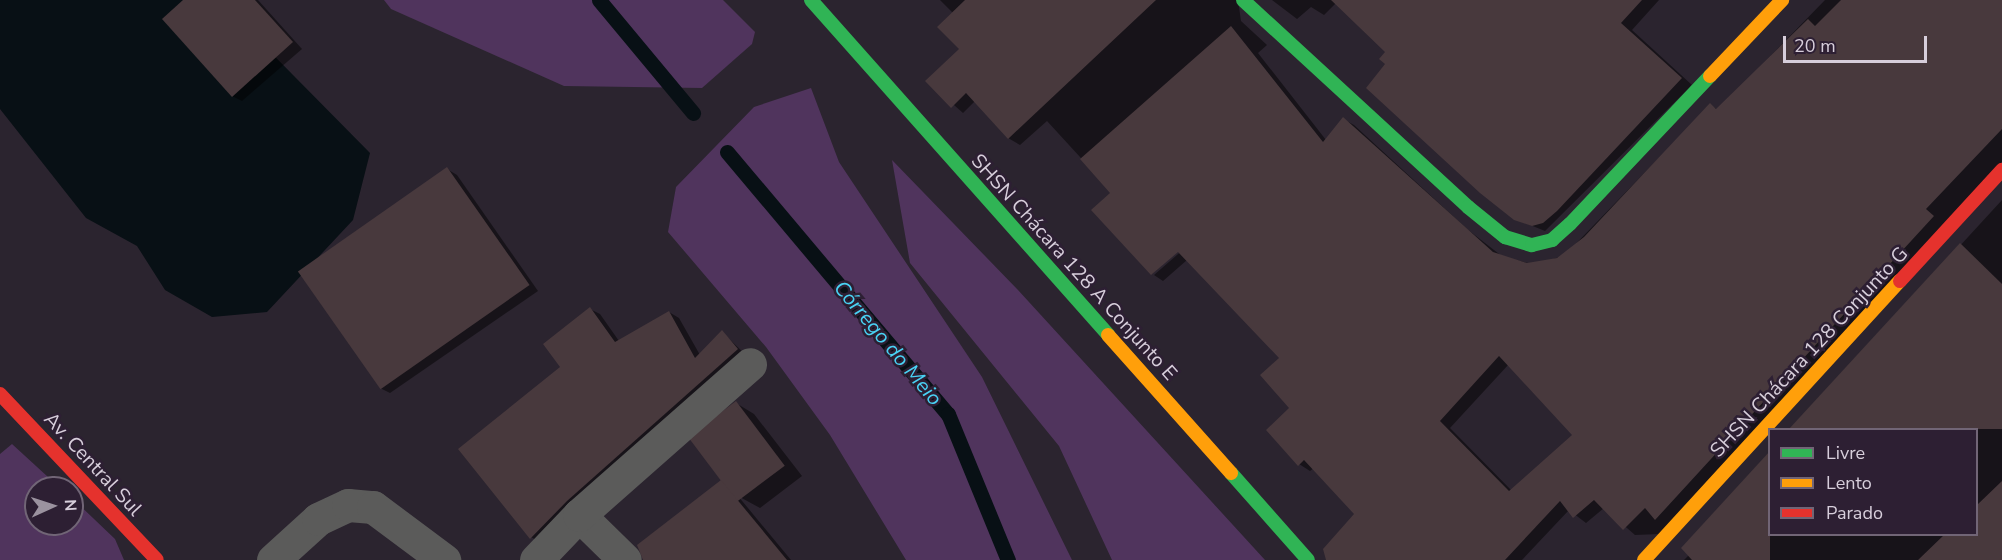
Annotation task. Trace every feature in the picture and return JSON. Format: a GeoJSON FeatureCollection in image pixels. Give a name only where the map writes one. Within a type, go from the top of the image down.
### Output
{"type":"FeatureCollection","features":[{"type":"Feature","properties":{"kind":"street","name":"SHSN Chácara 128 A Conjunto E"},"geometry":{"type":"LineString","coordinates":[[811,0],[1308,560]]}},
{"type":"Feature","properties":{"kind":"street"},"geometry":{"type":"LineString","coordinates":[[1243,0],[1505,237],[1532,245],[1552,240],[1570,224],[1771,4]]}},
{"type":"Feature","properties":{"kind":"street","name":"SHSN Chácara 128 Conjunto G"},"geometry":{"type":"LineString","coordinates":[[1644,560],[2002,170]]}},
{"type":"Feature","properties":{"kind":"street"},"geometry":{"type":"LineString","coordinates":[[536,560],[579,515],[750,364]]}},
{"type":"Feature","properties":{"kind":"street","name":"Av. Central Sul"},"geometry":{"type":"LineString","coordinates":[[0,394],[157,560]]}},
{"type":"Feature","properties":{"kind":"street"},"geometry":{"type":"LineString","coordinates":[[273,560],[318,519],[348,505],[373,507],[444,560]]}},
{"type":"Feature","properties":{"kind":"street"},"geometry":{"type":"LineString","coordinates":[[579,515],[625,560]]}},
{"type":"Feature","properties":{"kind":"shaded area"},"geometry":{"type":"Polygon","coordinates":[[[0,0],[219,0],[370,153],[353,220],[267,312],[212,317],[165,290],[137,246],[86,218],[0,109],[0,0]]]}},
{"type":"Feature","properties":{"kind":"shaded area"},"geometry":{"type":"Polygon","coordinates":[[[384,0],[723,0],[755,32],[752,44],[702,88],[564,86],[391,9],[384,0]]]}},
{"type":"Feature","properties":{"kind":"shaded area"},"geometry":{"type":"Polygon","coordinates":[[[811,88],[839,162],[982,377],[1072,560],[906,560],[830,435],[766,347],[668,232],[676,187],[754,107],[811,88]]]}},
{"type":"Feature","properties":{"kind":"shaded area"},"geometry":{"type":"Polygon","coordinates":[[[892,160],[1018,290],[1265,560],[1112,560],[1059,446],[910,263],[892,160]]]}},
{"type":"Feature","properties":{"kind":"shaded area"},"geometry":{"type":"Polygon","coordinates":[[[12,444],[47,476],[24,476],[24,536],[84,536],[84,509],[115,539],[124,560],[0,560],[0,454],[12,444]]]}},
{"type":"Feature","properties":{"kind":"building"},"geometry":{"type":"Polygon","coordinates":[[[183,0],[255,0],[293,42],[232,97],[162,19],[183,0]]]}},
{"type":"Feature","properties":{"kind":"building"},"geometry":{"type":"Polygon","coordinates":[[[965,0],[1156,0],[1008,139],[966,93],[951,108],[925,81],[959,49],[937,27],[965,0]]]}},
{"type":"Feature","properties":{"kind":"building"},"geometry":{"type":"Polygon","coordinates":[[[1331,0],[1642,0],[1621,23],[1682,78],[1557,211],[1543,223],[1532,226],[1514,220],[1480,193],[1366,88],[1385,64],[1379,59],[1385,52],[1331,0]]]}},
{"type":"Feature","properties":{"kind":"building"},"geometry":{"type":"Polygon","coordinates":[[[1841,0],[2002,0],[2002,129],[1926,209],[1934,216],[1655,520],[1645,508],[1623,530],[1594,500],[1573,518],[1560,501],[1505,560],[1326,560],[1323,549],[1354,514],[1304,460],[1298,466],[1266,430],[1289,408],[1260,375],[1279,358],[1178,252],[1151,275],[1091,210],[1110,193],[1080,159],[1231,26],[1323,142],[1343,117],[1493,252],[1527,263],[1557,258],[1584,237],[1710,103],[1716,109],[1808,19],[1815,26],[1841,0]],[[1499,356],[1440,421],[1509,491],[1572,435],[1499,356]]]}},
{"type":"Feature","properties":{"kind":"building"},"geometry":{"type":"Polygon","coordinates":[[[447,167],[530,285],[381,389],[298,271],[447,167]]]}},
{"type":"Feature","properties":{"kind":"building"},"geometry":{"type":"Polygon","coordinates":[[[1960,243],[2002,284],[2002,429],[1790,428],[1960,243]]]}},
{"type":"Feature","properties":{"kind":"building"},"geometry":{"type":"Polygon","coordinates":[[[590,307],[615,342],[669,311],[695,358],[722,330],[738,349],[567,501],[530,539],[458,449],[560,367],[543,344],[590,307]]]}},
{"type":"Feature","properties":{"kind":"building"},"geometry":{"type":"Polygon","coordinates":[[[736,401],[785,466],[737,502],[688,437],[736,401]]]}},
{"type":"Feature","properties":{"kind":"building"},"geometry":{"type":"Polygon","coordinates":[[[1768,453],[1770,560],[1692,560],[1681,548],[1768,453]]]}},
{"type":"Feature","properties":{"kind":"building"},"geometry":{"type":"Polygon","coordinates":[[[721,480],[787,560],[643,560],[637,545],[721,480]]]}},
{"type":"Feature","properties":{"kind":"building"},"geometry":{"type":"Polygon","coordinates":[[[2002,481],[2002,560],[1918,560],[1943,536],[1978,536],[1978,504],[2002,481]]]}},
{"type":"Feature","properties":{"kind":"waterway","name":"Córrego do Meio"},"geometry":{"type":"LineString","coordinates":[[599,0],[693,113]]}},
{"type":"Feature","properties":{"kind":"waterway","name":"Córrego do Meio"},"geometry":{"type":"LineString","coordinates":[[727,152],[948,414],[1008,560]]}},
{"type":"Feature","properties":{"kind":"traffic: fast"},"geometry":{"type":"LineString","coordinates":[[811,0],[1108,335]]}},
{"type":"Feature","properties":{"kind":"traffic: fast"},"geometry":{"type":"LineString","coordinates":[[1243,0],[1468,207],[1505,237],[1532,245],[1552,240],[1570,224],[1710,76]]}},
{"type":"Feature","properties":{"kind":"traffic: fast"},"geometry":{"type":"LineString","coordinates":[[1231,473],[1308,560]]}},
{"type":"Feature","properties":{"kind":"traffic: slow"},"geometry":{"type":"LineString","coordinates":[[1710,76],[1782,0]]}},
{"type":"Feature","properties":{"kind":"traffic: slow"},"geometry":{"type":"LineString","coordinates":[[1644,560],[1900,281]]}},
{"type":"Feature","properties":{"kind":"traffic: slow"},"geometry":{"type":"LineString","coordinates":[[1108,335],[1231,473]]}},
{"type":"Feature","properties":{"kind":"traffic: jam"},"geometry":{"type":"LineString","coordinates":[[1900,281],[2002,170]]}},
{"type":"Feature","properties":{"kind":"traffic: jam"},"geometry":{"type":"LineString","coordinates":[[0,394],[157,560]]}}]}
